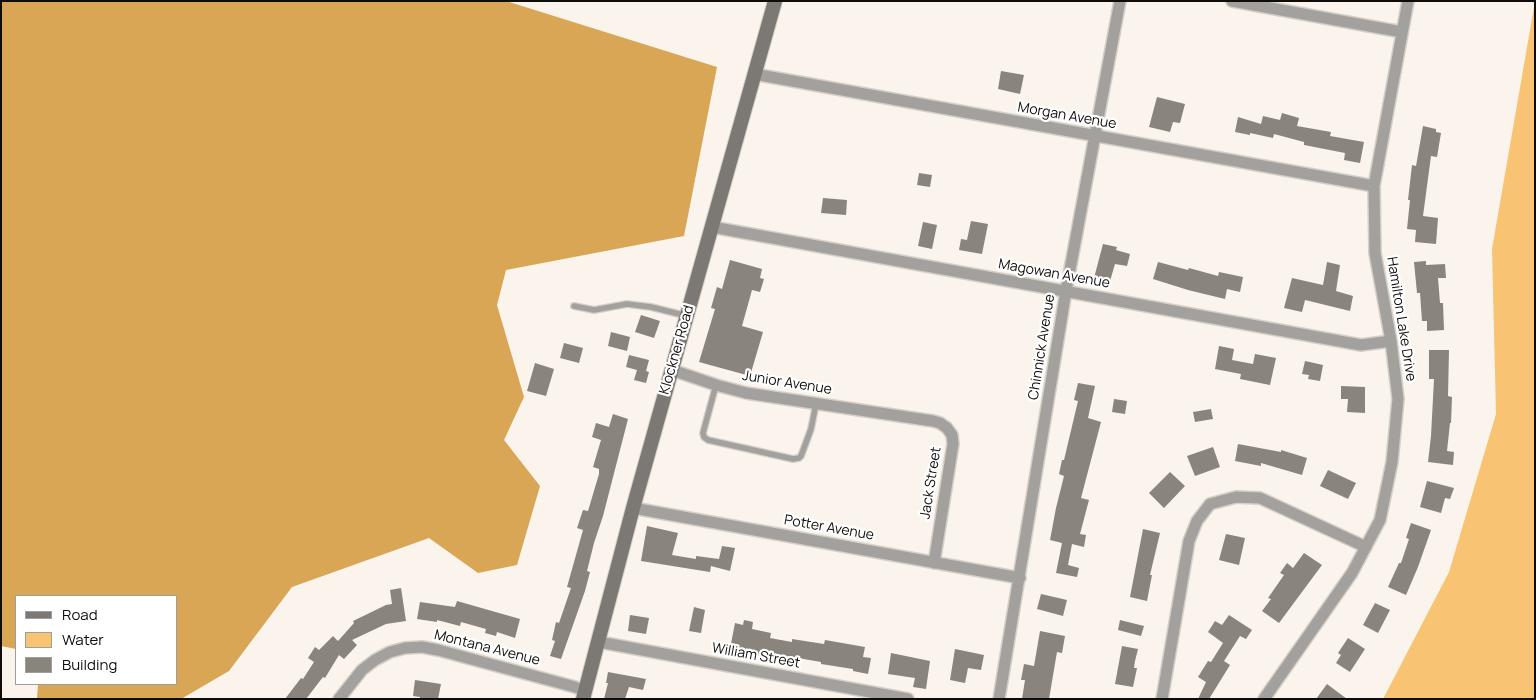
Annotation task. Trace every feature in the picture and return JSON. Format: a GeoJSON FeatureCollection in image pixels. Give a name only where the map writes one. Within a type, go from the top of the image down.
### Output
{"type":"FeatureCollection","features":[{"type":"Feature","properties":{"kind":"main road","name":"Klockner Road"},"geometry":{"type":"LineString","coordinates":[[584,695],[633,508],[775,1]]}},
{"type":"Feature","properties":{"kind":"street","name":"Chinnick Avenue"},"geometry":{"type":"LineString","coordinates":[[999,699],[1066,291],[1120,1]]}},
{"type":"Feature","properties":{"kind":"street"},"geometry":{"type":"LineString","coordinates":[[1232,1],[1402,32]]}},
{"type":"Feature","properties":{"kind":"street","name":"Hamilton Lake Drive"},"geometry":{"type":"LineString","coordinates":[[1264,699],[1352,573],[1380,520],[1392,462],[1398,398],[1391,341],[1375,253],[1374,186],[1408,1]]}},
{"type":"Feature","properties":{"kind":"street","name":"Morgan Avenue"},"geometry":{"type":"LineString","coordinates":[[754,74],[1374,186]]}},
{"type":"Feature","properties":{"kind":"street","name":"Magowan Avenue"},"geometry":{"type":"LineString","coordinates":[[712,227],[1361,345],[1391,341]]}},
{"type":"Feature","properties":{"kind":"street","name":"Junior Avenue"},"geometry":{"type":"LineString","coordinates":[[672,370],[746,393],[900,416]]}},
{"type":"Feature","properties":{"kind":"street","name":"Jack Street"},"geometry":{"type":"LineString","coordinates":[[900,416],[940,423],[952,435],[953,444],[934,562]]}},
{"type":"Feature","properties":{"kind":"street"},"geometry":{"type":"LineString","coordinates":[[1162,699],[1189,541],[1197,521],[1210,504],[1236,497],[1260,498],[1366,547]]}},
{"type":"Feature","properties":{"kind":"street","name":"Potter Avenue"},"geometry":{"type":"LineString","coordinates":[[633,508],[1020,578]]}},
{"type":"Feature","properties":{"kind":"street","name":"William Street"},"geometry":{"type":"LineString","coordinates":[[599,642],[908,699]]}},
{"type":"Feature","properties":{"kind":"street","name":"Montana Avenue"},"geometry":{"type":"LineString","coordinates":[[339,699],[362,670],[375,660],[390,652],[405,648],[422,647],[575,687],[584,695]]}},
{"type":"Feature","properties":{"kind":"lane"},"geometry":{"type":"LineString","coordinates":[[574,306],[594,310],[627,304],[651,307],[687,316]]}},
{"type":"Feature","properties":{"kind":"lane"},"geometry":{"type":"LineString","coordinates":[[716,385],[703,433],[704,438],[794,459],[801,456],[811,428],[816,404]]}},
{"type":"Feature","properties":{"kind":"shaded area"},"geometry":{"type":"Polygon","coordinates":[[[1,1],[506,1],[717,67],[684,236],[506,270],[497,305],[524,397],[504,440],[540,486],[517,565],[478,573],[429,538],[292,587],[229,671],[181,699],[37,699],[38,685],[178,685],[178,595],[15,595],[15,649],[1,646],[1,1]]]}},
{"type":"Feature","properties":{"kind":"water"},"geometry":{"type":"Polygon","coordinates":[[[1535,1],[1535,699],[1383,699],[1449,572],[1496,414],[1492,249],[1535,1]]]}},
{"type":"Feature","properties":{"kind":"building"},"geometry":{"type":"Polygon","coordinates":[[[1001,71],[1024,75],[1020,94],[998,89],[1001,71]]]}},
{"type":"Feature","properties":{"kind":"building"},"geometry":{"type":"Polygon","coordinates":[[[1157,97],[1185,104],[1180,123],[1173,122],[1170,132],[1149,127],[1157,97]]]}},
{"type":"Feature","properties":{"kind":"building"},"geometry":{"type":"Polygon","coordinates":[[[1282,113],[1299,118],[1297,126],[1331,132],[1330,136],[1364,142],[1360,163],[1344,160],[1345,153],[1304,145],[1304,142],[1274,134],[1273,138],[1235,132],[1238,117],[1261,124],[1263,116],[1280,120],[1282,113]]]}},
{"type":"Feature","properties":{"kind":"building"},"geometry":{"type":"Polygon","coordinates":[[[1423,126],[1436,129],[1436,132],[1441,133],[1437,157],[1431,156],[1423,216],[1438,218],[1436,244],[1415,242],[1416,230],[1407,229],[1412,165],[1416,166],[1423,126]]]}},
{"type":"Feature","properties":{"kind":"building"},"geometry":{"type":"Polygon","coordinates":[[[919,173],[932,175],[930,187],[917,185],[919,173]]]}},
{"type":"Feature","properties":{"kind":"building"},"geometry":{"type":"Polygon","coordinates":[[[823,198],[847,200],[846,215],[821,213],[823,198]]]}},
{"type":"Feature","properties":{"kind":"building"},"geometry":{"type":"Polygon","coordinates":[[[971,221],[988,224],[982,254],[959,250],[961,239],[967,240],[971,221]]]}},
{"type":"Feature","properties":{"kind":"building"},"geometry":{"type":"Polygon","coordinates":[[[923,222],[937,225],[932,249],[918,246],[923,222]]]}},
{"type":"Feature","properties":{"kind":"building"},"geometry":{"type":"Polygon","coordinates":[[[1103,244],[1117,247],[1116,250],[1130,254],[1127,266],[1115,264],[1110,281],[1094,278],[1103,244]]]}},
{"type":"Feature","properties":{"kind":"building"},"geometry":{"type":"Polygon","coordinates":[[[730,260],[762,269],[760,278],[764,279],[760,292],[752,290],[742,326],[763,332],[750,376],[699,362],[715,309],[711,308],[717,287],[722,289],[730,260]]]}},
{"type":"Feature","properties":{"kind":"building"},"geometry":{"type":"Polygon","coordinates":[[[1426,261],[1426,265],[1445,264],[1446,278],[1438,278],[1440,303],[1443,303],[1444,330],[1427,331],[1427,321],[1422,321],[1420,293],[1417,293],[1414,262],[1426,261]]]}},
{"type":"Feature","properties":{"kind":"building"},"geometry":{"type":"Polygon","coordinates":[[[1158,262],[1218,276],[1219,272],[1243,277],[1240,292],[1227,289],[1225,299],[1153,279],[1158,262]]]}},
{"type":"Feature","properties":{"kind":"building"},"geometry":{"type":"Polygon","coordinates":[[[1327,262],[1340,265],[1336,291],[1353,296],[1350,311],[1305,300],[1302,312],[1284,308],[1292,278],[1323,285],[1327,262]]]}},
{"type":"Feature","properties":{"kind":"building"},"geometry":{"type":"Polygon","coordinates":[[[641,315],[660,321],[654,338],[635,332],[641,315]]]}},
{"type":"Feature","properties":{"kind":"building"},"geometry":{"type":"Polygon","coordinates":[[[611,332],[630,337],[627,351],[608,346],[611,332]]]}},
{"type":"Feature","properties":{"kind":"building"},"geometry":{"type":"Polygon","coordinates":[[[564,343],[583,348],[579,363],[560,358],[564,343]]]}},
{"type":"Feature","properties":{"kind":"building"},"geometry":{"type":"Polygon","coordinates":[[[1219,346],[1234,349],[1232,360],[1253,364],[1255,354],[1276,358],[1270,385],[1240,379],[1241,374],[1215,369],[1219,346]]]}},
{"type":"Feature","properties":{"kind":"building"},"geometry":{"type":"Polygon","coordinates":[[[1429,350],[1449,350],[1448,396],[1452,397],[1447,451],[1454,452],[1453,465],[1428,462],[1434,379],[1429,379],[1429,350]]]}},
{"type":"Feature","properties":{"kind":"building"},"geometry":{"type":"Polygon","coordinates":[[[629,355],[649,360],[646,371],[649,372],[646,383],[634,380],[637,370],[626,367],[629,355]]]}},
{"type":"Feature","properties":{"kind":"building"},"geometry":{"type":"Polygon","coordinates":[[[1305,361],[1323,365],[1320,381],[1308,379],[1309,375],[1302,374],[1305,361]]]}},
{"type":"Feature","properties":{"kind":"building"},"geometry":{"type":"Polygon","coordinates":[[[535,363],[554,369],[546,396],[527,391],[535,363]]]}},
{"type":"Feature","properties":{"kind":"building"},"geometry":{"type":"Polygon","coordinates":[[[1078,383],[1095,386],[1088,418],[1101,422],[1081,498],[1089,500],[1080,534],[1086,535],[1084,547],[1072,544],[1068,565],[1079,568],[1077,577],[1056,573],[1062,543],[1050,540],[1064,476],[1059,474],[1078,401],[1074,400],[1078,383]]]}},
{"type":"Feature","properties":{"kind":"building"},"geometry":{"type":"Polygon","coordinates":[[[1341,386],[1365,387],[1365,413],[1347,412],[1348,399],[1341,399],[1341,386]]]}},
{"type":"Feature","properties":{"kind":"building"},"geometry":{"type":"Polygon","coordinates":[[[1114,399],[1127,401],[1125,414],[1112,412],[1114,399]]]}},
{"type":"Feature","properties":{"kind":"building"},"geometry":{"type":"Polygon","coordinates":[[[1211,409],[1213,419],[1195,422],[1193,412],[1211,409]]]}},
{"type":"Feature","properties":{"kind":"building"},"geometry":{"type":"Polygon","coordinates":[[[613,414],[628,419],[587,571],[590,572],[585,591],[561,659],[550,656],[555,641],[552,640],[556,622],[559,623],[571,588],[567,587],[583,530],[577,528],[583,510],[588,511],[599,474],[599,469],[593,467],[601,440],[592,437],[596,423],[609,427],[613,414]]]}},
{"type":"Feature","properties":{"kind":"building"},"geometry":{"type":"Polygon","coordinates":[[[1238,444],[1281,452],[1281,450],[1307,458],[1302,475],[1261,463],[1261,466],[1235,461],[1238,444]]]}},
{"type":"Feature","properties":{"kind":"building"},"geometry":{"type":"Polygon","coordinates":[[[1213,447],[1220,467],[1195,476],[1187,456],[1213,447]]]}},
{"type":"Feature","properties":{"kind":"building"},"geometry":{"type":"Polygon","coordinates":[[[1328,470],[1356,483],[1348,499],[1320,486],[1328,470]]]}},
{"type":"Feature","properties":{"kind":"building"},"geometry":{"type":"Polygon","coordinates":[[[1170,472],[1185,486],[1164,508],[1149,493],[1170,472]]]}},
{"type":"Feature","properties":{"kind":"building"},"geometry":{"type":"Polygon","coordinates":[[[1427,481],[1454,488],[1450,499],[1445,498],[1441,513],[1420,507],[1427,481]]]}},
{"type":"Feature","properties":{"kind":"building"},"geometry":{"type":"Polygon","coordinates":[[[1411,523],[1431,530],[1406,595],[1388,587],[1399,563],[1401,563],[1409,539],[1406,538],[1411,523]]]}},
{"type":"Feature","properties":{"kind":"building"},"geometry":{"type":"Polygon","coordinates":[[[647,526],[678,533],[672,555],[696,559],[696,556],[719,559],[722,546],[735,548],[730,571],[711,566],[710,572],[641,561],[647,526]]]}},
{"type":"Feature","properties":{"kind":"building"},"geometry":{"type":"Polygon","coordinates":[[[1143,529],[1160,533],[1150,575],[1152,575],[1147,601],[1130,597],[1143,529]]]}},
{"type":"Feature","properties":{"kind":"building"},"geometry":{"type":"Polygon","coordinates":[[[1226,534],[1245,538],[1239,565],[1219,560],[1226,534]]]}},
{"type":"Feature","properties":{"kind":"building"},"geometry":{"type":"Polygon","coordinates":[[[1304,553],[1322,565],[1279,623],[1262,611],[1271,599],[1268,598],[1284,575],[1280,573],[1287,563],[1293,568],[1304,553]]]}},
{"type":"Feature","properties":{"kind":"building"},"geometry":{"type":"Polygon","coordinates":[[[401,588],[406,621],[386,624],[352,640],[357,645],[344,659],[339,655],[325,678],[323,677],[306,699],[285,699],[301,678],[303,679],[314,662],[308,658],[315,647],[319,650],[333,636],[338,641],[354,623],[353,621],[392,604],[390,590],[401,588]]]}},
{"type":"Feature","properties":{"kind":"building"},"geometry":{"type":"Polygon","coordinates":[[[1041,594],[1067,600],[1063,616],[1037,609],[1041,594]]]}},
{"type":"Feature","properties":{"kind":"building"},"geometry":{"type":"Polygon","coordinates":[[[457,601],[520,619],[515,638],[497,632],[496,636],[485,633],[486,629],[461,622],[460,626],[437,620],[437,622],[417,619],[420,602],[455,607],[457,601]]]}},
{"type":"Feature","properties":{"kind":"building"},"geometry":{"type":"Polygon","coordinates":[[[1375,603],[1390,610],[1378,633],[1363,625],[1375,603]]]}},
{"type":"Feature","properties":{"kind":"building"},"geometry":{"type":"Polygon","coordinates":[[[694,607],[705,610],[701,633],[689,631],[694,607]]]}},
{"type":"Feature","properties":{"kind":"building"},"geometry":{"type":"Polygon","coordinates":[[[630,615],[649,618],[646,634],[628,631],[630,615]]]}},
{"type":"Feature","properties":{"kind":"building"},"geometry":{"type":"Polygon","coordinates":[[[1229,615],[1252,630],[1246,639],[1240,636],[1224,661],[1230,665],[1209,699],[1198,699],[1206,682],[1198,677],[1208,661],[1211,662],[1223,643],[1208,632],[1215,621],[1222,625],[1229,615]]]}},
{"type":"Feature","properties":{"kind":"building"},"geometry":{"type":"Polygon","coordinates":[[[744,620],[753,622],[752,629],[771,633],[770,638],[792,642],[792,639],[824,644],[825,640],[865,647],[863,657],[871,658],[868,674],[853,671],[853,669],[821,664],[821,662],[781,655],[780,660],[730,649],[735,623],[743,625],[744,620]]]}},
{"type":"Feature","properties":{"kind":"building"},"geometry":{"type":"Polygon","coordinates":[[[1120,620],[1144,626],[1141,636],[1118,630],[1120,620]]]}},
{"type":"Feature","properties":{"kind":"building"},"geometry":{"type":"Polygon","coordinates":[[[1040,631],[1065,636],[1062,653],[1057,652],[1049,699],[1022,699],[1025,680],[1021,680],[1024,664],[1034,666],[1040,631]]]}},
{"type":"Feature","properties":{"kind":"building"},"geometry":{"type":"Polygon","coordinates":[[[1348,638],[1365,649],[1350,672],[1336,663],[1341,655],[1338,653],[1348,638]]]}},
{"type":"Feature","properties":{"kind":"building"},"geometry":{"type":"Polygon","coordinates":[[[1122,646],[1138,649],[1133,687],[1115,684],[1122,646]]]}},
{"type":"Feature","properties":{"kind":"building"},"geometry":{"type":"Polygon","coordinates":[[[955,649],[984,655],[981,670],[968,668],[965,683],[950,680],[955,649]]]}},
{"type":"Feature","properties":{"kind":"building"},"geometry":{"type":"Polygon","coordinates":[[[891,653],[930,661],[926,689],[913,687],[915,678],[888,674],[891,653]]]}},
{"type":"Feature","properties":{"kind":"building"},"geometry":{"type":"Polygon","coordinates":[[[608,672],[646,679],[643,690],[629,687],[625,699],[604,699],[608,683],[606,683],[608,672]]]}},
{"type":"Feature","properties":{"kind":"building"},"geometry":{"type":"Polygon","coordinates":[[[415,680],[441,684],[438,699],[420,699],[420,697],[413,696],[415,680]]]}},
{"type":"Feature","properties":{"kind":"building"},"geometry":{"type":"Polygon","coordinates":[[[1327,684],[1347,699],[1316,699],[1327,684]]]}}]}
